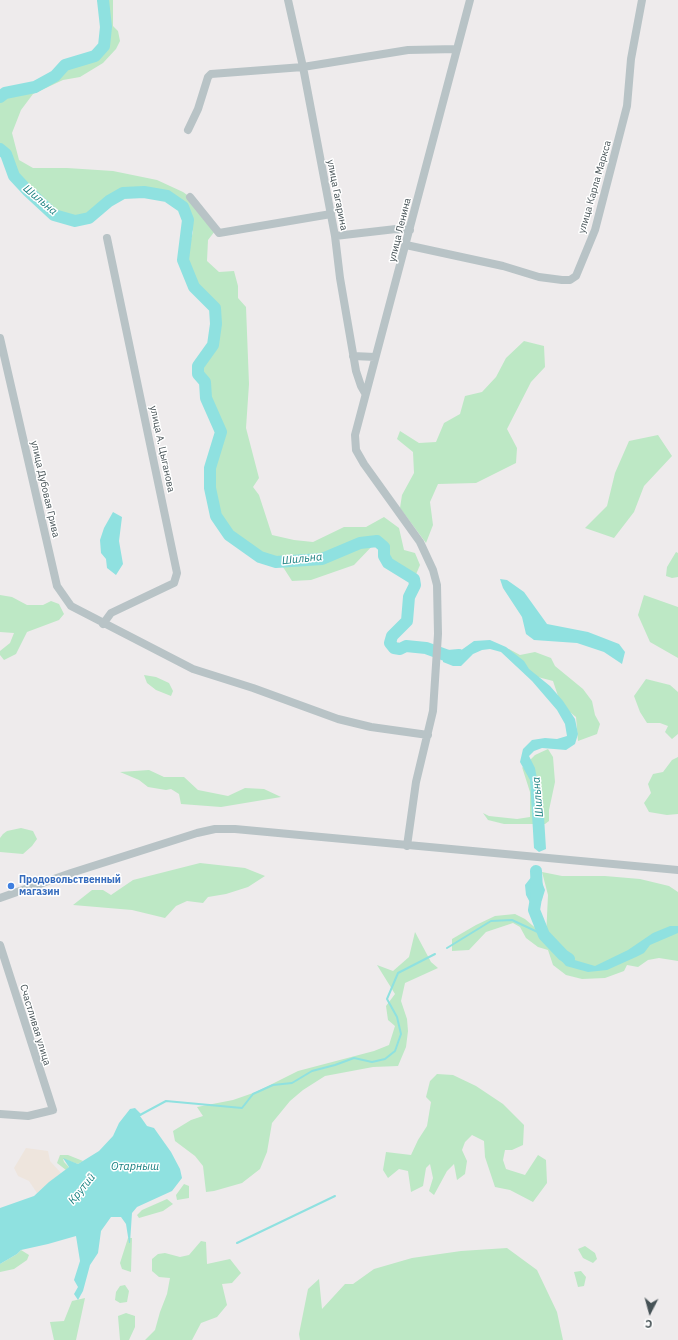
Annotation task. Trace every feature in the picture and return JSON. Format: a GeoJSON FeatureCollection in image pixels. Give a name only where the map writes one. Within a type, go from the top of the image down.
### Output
{"type":"FeatureCollection","features":[{"type":"Feature","properties":{"kind":"street","name":"улица Гагарина"},"geometry":{"type":"LineString","coordinates":[[288,0],[303,67],[331,214],[353,356],[359,382],[365,393]]}},
{"type":"Feature","properties":{"kind":"street","name":"улица Ленина"},"geometry":{"type":"LineString","coordinates":[[407,846],[416,782],[433,711],[437,671],[437,585],[427,556],[420,542],[364,464],[356,450],[355,443],[365,393],[406,246],[470,0]]}},
{"type":"Feature","properties":{"kind":"street","name":"улица Карла Маркса"},"geometry":{"type":"LineString","coordinates":[[406,246],[503,266],[539,277],[570,280],[576,276],[595,230],[627,106],[631,60],[642,0]]}},
{"type":"Feature","properties":{"kind":"street"},"geometry":{"type":"LineString","coordinates":[[188,130],[198,109],[208,77],[211,74],[303,67],[408,50],[457,49]]}},
{"type":"Feature","properties":{"kind":"street"},"geometry":{"type":"LineString","coordinates":[[190,197],[219,233],[331,214]]}},
{"type":"Feature","properties":{"kind":"street"},"geometry":{"type":"LineString","coordinates":[[335,236],[396,229],[410,230]]}},
{"type":"Feature","properties":{"kind":"street","name":"улица А. Цыганова"},"geometry":{"type":"LineString","coordinates":[[103,624],[111,613],[174,583],[177,573],[107,238]]}},
{"type":"Feature","properties":{"kind":"street","name":"улица Дубовая Грива"},"geometry":{"type":"LineString","coordinates":[[0,338],[57,586],[70,606],[193,669],[253,688],[338,719],[371,727],[428,735]]}},
{"type":"Feature","properties":{"kind":"street"},"geometry":{"type":"LineString","coordinates":[[353,356],[375,357]]}},
{"type":"Feature","properties":{"kind":"street"},"geometry":{"type":"LineString","coordinates":[[0,898],[197,833],[215,829],[235,829],[678,870]]}},
{"type":"Feature","properties":{"kind":"street","name":"Счастливая улица"},"geometry":{"type":"LineString","coordinates":[[0,945],[53,1110],[28,1116],[0,1114]]}},
{"type":"Feature","properties":{"kind":"green space"},"geometry":{"type":"Polygon","coordinates":[[[97,0],[113,0],[113,26],[118,31],[120,41],[116,49],[103,63],[80,77],[63,80],[33,94],[21,110],[12,133],[19,160],[33,168],[67,168],[113,171],[157,180],[183,192],[190,197],[215,231],[208,240],[207,261],[219,272],[234,271],[238,286],[238,298],[246,307],[249,384],[246,428],[259,478],[253,487],[259,495],[272,535],[294,540],[313,542],[344,527],[366,527],[384,517],[399,528],[404,550],[415,553],[420,565],[414,579],[388,563],[384,556],[384,547],[377,541],[354,565],[311,580],[292,581],[283,567],[276,562],[260,557],[229,535],[216,516],[210,488],[210,468],[221,432],[206,398],[205,382],[198,374],[198,366],[213,345],[216,324],[215,309],[194,287],[183,260],[186,257],[193,232],[183,207],[167,196],[144,192],[123,193],[109,201],[89,218],[75,221],[54,215],[14,176],[6,154],[0,150],[0,97],[5,93],[35,87],[55,76],[65,65],[95,56],[104,46],[101,11],[97,0]]]}},
{"type":"Feature","properties":{"kind":"green space"},"geometry":{"type":"Polygon","coordinates":[[[524,341],[544,346],[545,367],[531,382],[507,429],[517,448],[516,463],[476,483],[438,484],[430,502],[433,525],[426,543],[400,508],[402,495],[414,473],[413,452],[397,439],[400,431],[419,443],[436,442],[444,423],[460,414],[465,396],[482,392],[496,377],[506,358],[524,341]]]}},
{"type":"Feature","properties":{"kind":"green space"},"geometry":{"type":"Polygon","coordinates":[[[658,435],[672,456],[644,486],[634,512],[614,538],[585,528],[607,506],[615,473],[629,441],[658,435]]]}},
{"type":"Feature","properties":{"kind":"green space"},"geometry":{"type":"Polygon","coordinates":[[[676,552],[678,553],[678,577],[672,578],[666,576],[667,567],[676,552]]]}},
{"type":"Feature","properties":{"kind":"green space"},"geometry":{"type":"Polygon","coordinates":[[[0,595],[12,597],[27,605],[43,605],[51,601],[59,604],[64,614],[59,620],[27,632],[16,654],[4,660],[0,655],[0,651],[10,643],[14,633],[0,632],[0,595]]]}},
{"type":"Feature","properties":{"kind":"green space"},"geometry":{"type":"Polygon","coordinates":[[[644,595],[678,607],[678,658],[650,642],[638,615],[644,595]]]}},
{"type":"Feature","properties":{"kind":"green space"},"geometry":{"type":"Polygon","coordinates":[[[500,648],[509,649],[520,655],[535,652],[551,658],[555,666],[583,689],[592,701],[595,715],[600,724],[597,734],[578,741],[576,717],[561,705],[553,681],[530,675],[500,648]]]}},
{"type":"Feature","properties":{"kind":"green space"},"geometry":{"type":"Polygon","coordinates":[[[144,675],[156,677],[169,683],[173,691],[171,696],[156,690],[147,683],[144,675]]]}},
{"type":"Feature","properties":{"kind":"green space"},"geometry":{"type":"Polygon","coordinates":[[[646,679],[670,685],[678,692],[678,734],[672,739],[665,732],[668,726],[660,723],[647,723],[640,712],[634,696],[646,679]]]}},
{"type":"Feature","properties":{"kind":"green space"},"geometry":{"type":"Polygon","coordinates":[[[548,749],[553,757],[555,782],[549,810],[549,821],[545,824],[504,824],[488,820],[483,813],[489,816],[517,819],[530,817],[530,792],[522,767],[529,771],[530,760],[535,755],[548,749]]]}},
{"type":"Feature","properties":{"kind":"green space"},"geometry":{"type":"Polygon","coordinates":[[[678,757],[678,814],[667,815],[649,812],[644,803],[651,793],[648,784],[653,774],[663,772],[672,760],[678,757]]]}},
{"type":"Feature","properties":{"kind":"green space"},"geometry":{"type":"Polygon","coordinates":[[[149,770],[164,777],[184,777],[198,790],[228,796],[245,788],[264,789],[281,797],[221,807],[181,804],[179,794],[171,789],[166,790],[148,787],[139,780],[120,772],[149,770]]]}},
{"type":"Feature","properties":{"kind":"green space"},"geometry":{"type":"Polygon","coordinates":[[[21,828],[33,831],[37,839],[32,846],[23,854],[0,852],[0,838],[3,834],[7,831],[21,828]]]}},
{"type":"Feature","properties":{"kind":"green space"},"geometry":{"type":"Polygon","coordinates":[[[200,863],[245,868],[265,876],[248,887],[226,894],[208,897],[203,903],[187,901],[176,906],[165,918],[132,910],[73,905],[92,890],[103,890],[111,895],[133,880],[200,863]]]}},
{"type":"Feature","properties":{"kind":"green space"},"geometry":{"type":"Polygon","coordinates":[[[542,872],[562,876],[605,876],[640,879],[669,886],[678,892],[678,961],[659,958],[648,960],[638,967],[627,965],[624,971],[605,978],[582,979],[566,975],[553,965],[548,950],[538,947],[526,938],[520,927],[513,923],[486,932],[469,950],[452,951],[452,939],[495,916],[515,914],[525,919],[546,937],[548,895],[542,872]]]}},
{"type":"Feature","properties":{"kind":"green space"},"geometry":{"type":"Polygon","coordinates":[[[415,932],[431,962],[438,968],[405,983],[401,1001],[407,1019],[408,1031],[406,1047],[398,1066],[373,1067],[325,1076],[303,1090],[290,1101],[272,1123],[267,1152],[260,1169],[242,1183],[206,1192],[203,1166],[195,1156],[175,1141],[173,1131],[191,1120],[203,1116],[197,1107],[233,1100],[256,1092],[298,1071],[374,1051],[389,1045],[395,1026],[388,1020],[386,1006],[395,994],[377,965],[393,971],[409,957],[415,932]]]}},
{"type":"Feature","properties":{"kind":"green space"},"geometry":{"type":"Polygon","coordinates":[[[437,1074],[453,1075],[476,1086],[503,1104],[524,1125],[523,1145],[512,1150],[505,1150],[503,1160],[506,1169],[525,1175],[538,1155],[546,1160],[547,1183],[533,1202],[510,1190],[495,1187],[485,1157],[484,1141],[472,1135],[465,1142],[462,1150],[467,1161],[465,1174],[457,1180],[454,1164],[447,1171],[434,1195],[429,1191],[433,1178],[430,1164],[426,1168],[423,1186],[411,1192],[408,1171],[399,1169],[388,1178],[383,1170],[386,1152],[411,1155],[427,1126],[431,1102],[426,1097],[430,1081],[437,1074]]]}},
{"type":"Feature","properties":{"kind":"green space"},"geometry":{"type":"Polygon","coordinates":[[[60,1155],[68,1155],[83,1161],[78,1164],[63,1159],[69,1167],[66,1170],[57,1163],[60,1155]]]}},
{"type":"Feature","properties":{"kind":"green space"},"geometry":{"type":"Polygon","coordinates":[[[184,1184],[189,1186],[189,1198],[177,1200],[176,1195],[184,1184]]]}},
{"type":"Feature","properties":{"kind":"green space"},"geometry":{"type":"Polygon","coordinates":[[[167,1199],[173,1204],[163,1211],[139,1218],[137,1215],[142,1210],[167,1199]]]}},
{"type":"Feature","properties":{"kind":"green space"},"geometry":{"type":"Polygon","coordinates":[[[128,1238],[132,1238],[131,1272],[122,1269],[120,1263],[128,1238]]]}},
{"type":"Feature","properties":{"kind":"green space"},"geometry":{"type":"Polygon","coordinates":[[[201,1241],[206,1242],[207,1264],[230,1259],[241,1273],[232,1283],[222,1284],[227,1305],[217,1317],[201,1323],[192,1340],[145,1340],[155,1330],[167,1294],[170,1278],[159,1277],[152,1271],[152,1259],[158,1254],[165,1253],[180,1257],[189,1255],[201,1241]]]}},
{"type":"Feature","properties":{"kind":"green space"},"geometry":{"type":"Polygon","coordinates":[[[585,1246],[595,1253],[597,1259],[593,1263],[583,1258],[578,1249],[585,1246]]]}},
{"type":"Feature","properties":{"kind":"green space"},"geometry":{"type":"Polygon","coordinates":[[[507,1248],[537,1270],[557,1312],[563,1340],[300,1340],[299,1334],[308,1289],[319,1279],[322,1309],[345,1284],[353,1284],[374,1269],[412,1258],[461,1251],[507,1248]]]}},
{"type":"Feature","properties":{"kind":"green space"},"geometry":{"type":"Polygon","coordinates":[[[21,1250],[29,1255],[27,1260],[14,1269],[0,1272],[0,1264],[21,1250]]]}},
{"type":"Feature","properties":{"kind":"green space"},"geometry":{"type":"Polygon","coordinates":[[[581,1271],[586,1277],[584,1286],[578,1287],[574,1272],[581,1271]]]}},
{"type":"Feature","properties":{"kind":"green space"},"geometry":{"type":"Polygon","coordinates":[[[125,1285],[129,1291],[127,1302],[120,1303],[115,1300],[116,1292],[120,1286],[125,1285]]]}},
{"type":"Feature","properties":{"kind":"green space"},"geometry":{"type":"Polygon","coordinates":[[[85,1298],[76,1340],[54,1340],[50,1322],[64,1321],[72,1301],[85,1298]]]}},
{"type":"Feature","properties":{"kind":"green space"},"geometry":{"type":"Polygon","coordinates":[[[126,1313],[135,1316],[135,1327],[129,1340],[120,1340],[118,1316],[126,1313]]]}},
{"type":"Feature","properties":{"kind":"sand"},"geometry":{"type":"Polygon","coordinates":[[[26,1148],[48,1151],[50,1161],[61,1173],[37,1193],[29,1181],[18,1176],[14,1168],[26,1148]]]}},
{"type":"Feature","properties":{"kind":"water"},"geometry":{"type":"Polygon","coordinates":[[[113,512],[122,517],[119,541],[123,564],[116,575],[107,568],[106,559],[101,553],[100,540],[104,528],[113,512]]]}},
{"type":"Feature","properties":{"kind":"water"},"geometry":{"type":"Polygon","coordinates":[[[500,579],[507,580],[524,592],[547,624],[588,632],[619,644],[625,652],[622,664],[604,652],[577,643],[534,640],[526,634],[522,617],[503,588],[500,579]]]}},
{"type":"Feature","properties":{"kind":"water"},"geometry":{"type":"Polygon","coordinates":[[[490,640],[506,647],[524,661],[529,669],[550,686],[563,701],[575,719],[578,734],[575,744],[566,750],[542,748],[534,751],[529,756],[535,768],[544,817],[546,849],[539,852],[534,848],[530,780],[520,762],[523,749],[532,740],[545,738],[557,739],[567,736],[565,724],[557,710],[532,681],[501,652],[490,649],[482,650],[473,654],[461,666],[453,666],[443,662],[443,653],[453,656],[474,641],[490,640]]]}},
{"type":"Feature","properties":{"kind":"water"},"geometry":{"type":"Polygon","coordinates":[[[532,876],[540,877],[545,890],[542,900],[534,910],[526,895],[525,885],[532,876]]]}},
{"type":"Feature","properties":{"kind":"water"},"geometry":{"type":"Polygon","coordinates":[[[670,926],[678,926],[678,933],[650,945],[644,953],[607,970],[588,972],[566,966],[555,953],[558,946],[571,959],[595,966],[628,950],[653,933],[670,926]]]}},
{"type":"Feature","properties":{"kind":"water","name":"Отарныш"},"geometry":{"type":"Polygon","coordinates":[[[135,1108],[142,1115],[140,1116],[147,1126],[154,1128],[171,1152],[180,1169],[182,1178],[172,1191],[137,1207],[132,1213],[130,1243],[126,1224],[121,1217],[111,1217],[101,1231],[98,1253],[90,1265],[83,1291],[78,1300],[74,1294],[78,1287],[74,1280],[80,1261],[76,1236],[21,1250],[0,1264],[0,1208],[34,1196],[49,1182],[69,1167],[63,1158],[78,1164],[99,1151],[113,1136],[119,1123],[130,1109],[135,1108]]]}},
{"type":"Feature","properties":{"kind":"waterway","name":"Шильна"},"geometry":{"type":"LineString","coordinates":[[0,97],[5,93],[35,87],[55,76],[65,65],[95,56],[104,46],[106,27],[103,0]]}},
{"type":"Feature","properties":{"kind":"waterway","name":"Шильна"},"geometry":{"type":"LineString","coordinates":[[0,149],[6,154],[14,176],[54,215],[75,221],[89,218],[109,201],[123,193],[144,192],[167,196],[183,207],[188,220],[183,260],[194,287],[215,308],[216,324],[213,345],[198,366],[198,374],[205,382],[206,398],[221,432],[210,468],[210,488],[216,516],[229,535],[260,557],[276,562],[322,559],[360,543],[377,541],[384,547],[384,556],[388,563],[414,579],[415,585],[409,597],[407,621],[392,636],[390,643],[394,648],[400,649],[406,646],[426,648],[448,656],[459,655]]}},
{"type":"Feature","properties":{"kind":"waterway","name":"Шильна"},"geometry":{"type":"LineString","coordinates":[[536,871],[537,892],[534,910],[544,935],[563,955],[569,959]]}},
{"type":"Feature","properties":{"kind":"waterway"},"geometry":{"type":"LineString","coordinates":[[447,948],[491,921],[512,920],[544,935]]}},
{"type":"Feature","properties":{"kind":"waterway"},"geometry":{"type":"LineString","coordinates":[[140,1115],[166,1101],[242,1108],[253,1094],[273,1085],[292,1083],[312,1071],[354,1058],[372,1062],[385,1059],[395,1051],[401,1034],[397,1017],[387,999],[398,973],[435,954]]}},
{"type":"Feature","properties":{"kind":"waterway"},"geometry":{"type":"LineString","coordinates":[[237,1243],[335,1196]]}},
{"type":"Feature","properties":{"kind":"place","name":"Продовольственный магазин"},"geometry":{"type":"Point","coordinates":[11,886]}},
{"type":"Feature","properties":{"kind":"water label","name":"Крутий"},"geometry":{"type":"Point","coordinates":[82,1189]}}]}
